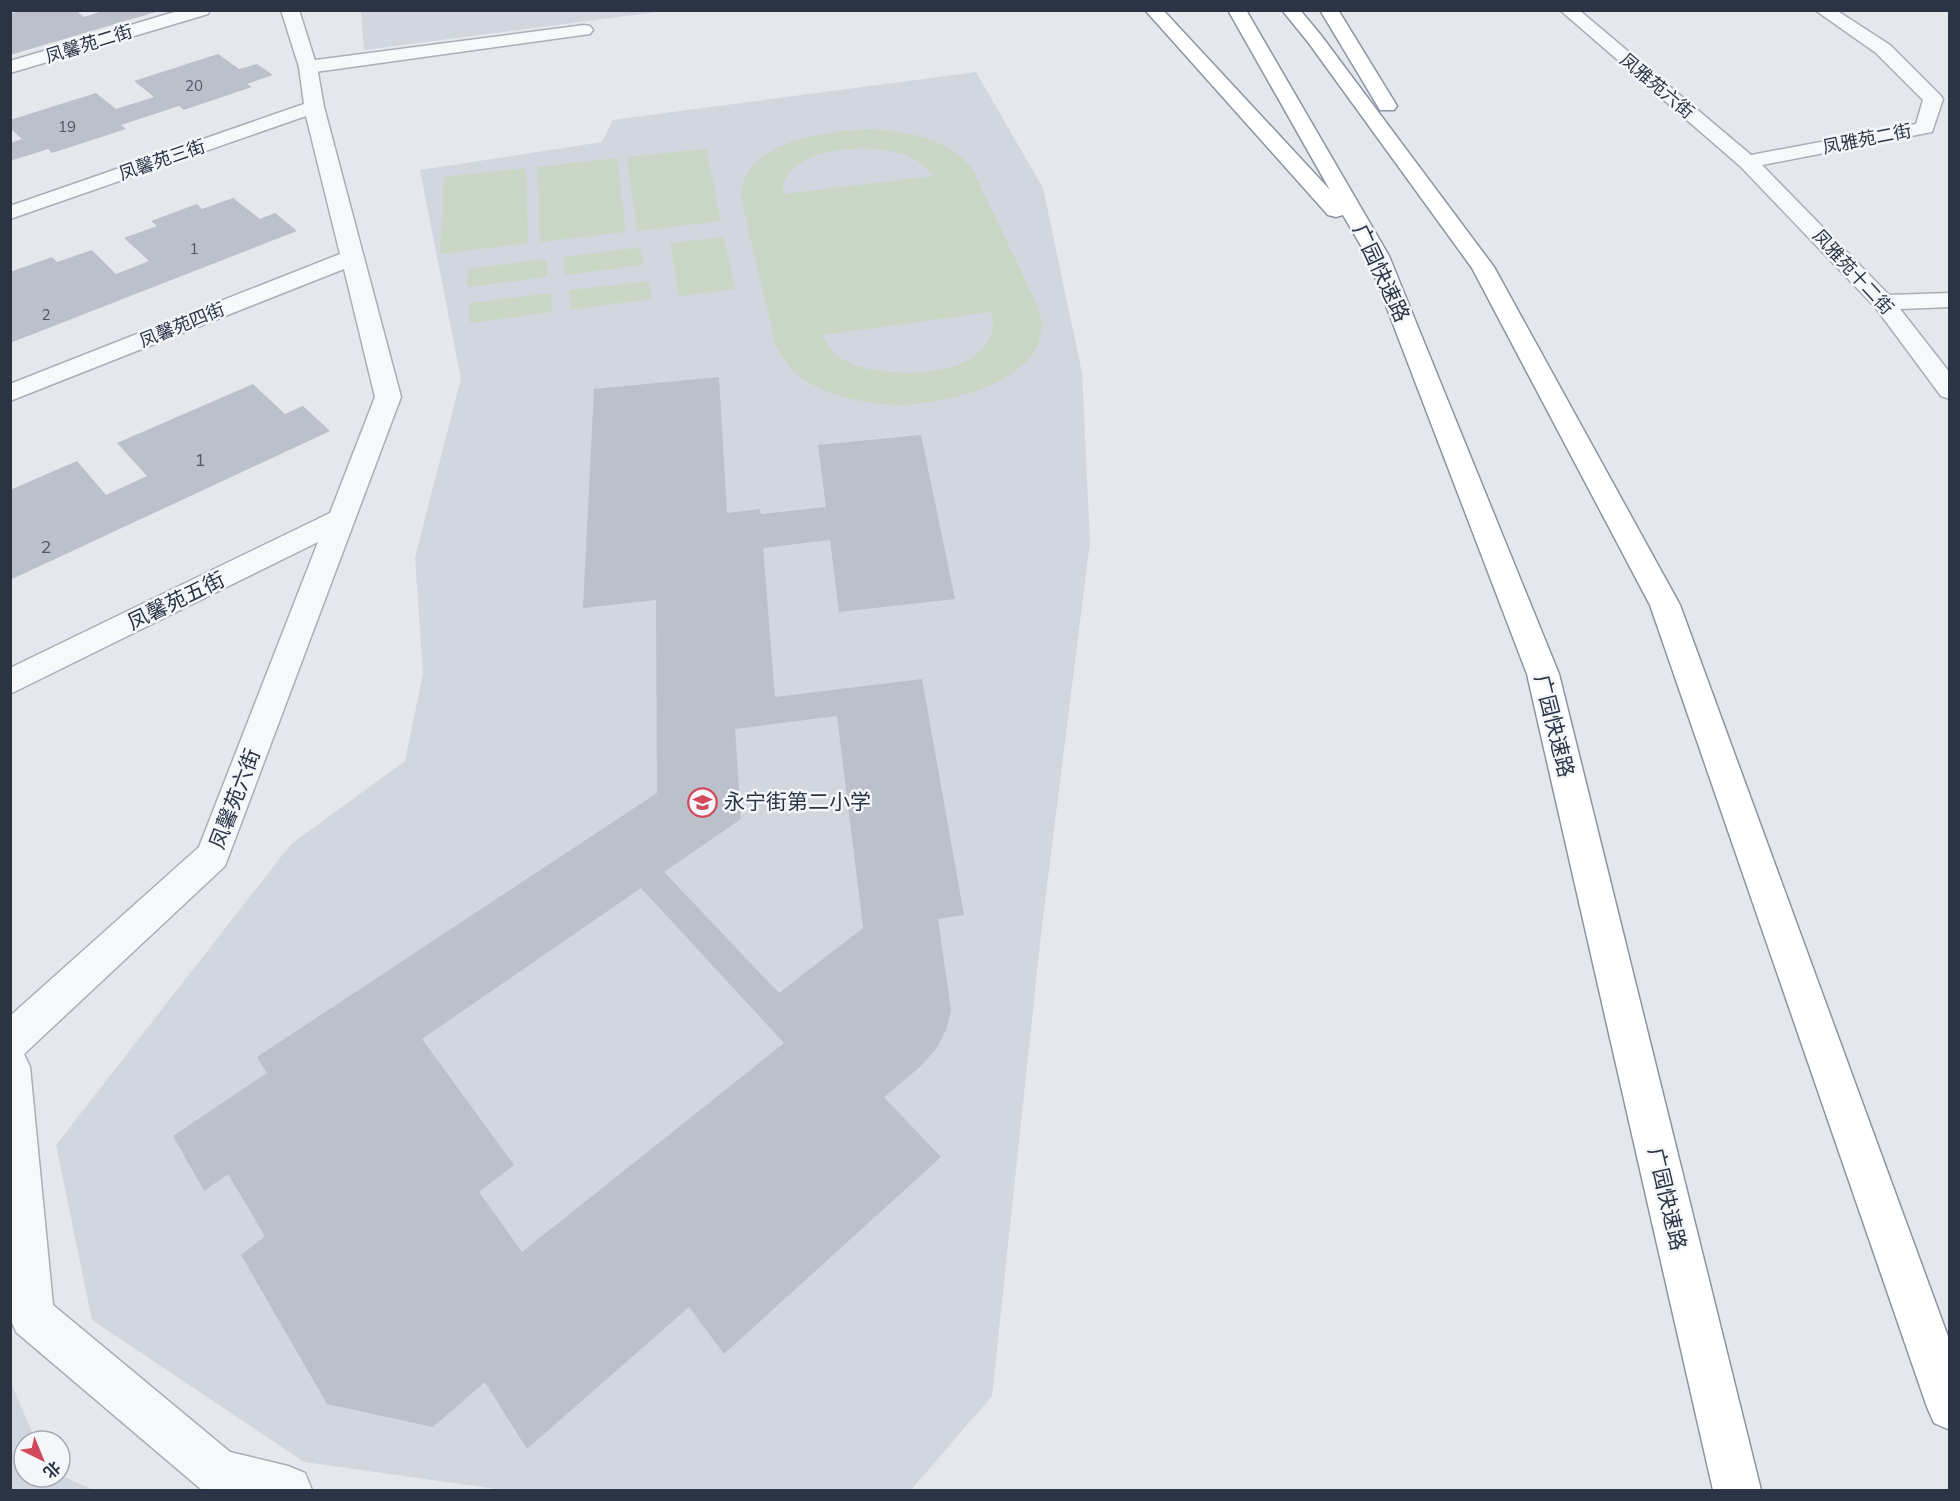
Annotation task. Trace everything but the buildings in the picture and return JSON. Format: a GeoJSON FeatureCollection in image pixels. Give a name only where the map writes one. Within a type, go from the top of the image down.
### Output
{"type":"FeatureCollection","features":[{"type":"Feature","properties":{"kind":"highway"},"geometry":{"type":"LineString","coordinates":[[1153,10],[1378,256]]}},
{"type":"Feature","properties":{"kind":"highway","name":"广园快速路"},"geometry":{"type":"LineString","coordinates":[[1237,10],[1378,256],[1543,674],[1737,1491]]}},
{"type":"Feature","properties":{"kind":"highway"},"geometry":{"type":"LineString","coordinates":[[1290,10],[1484,267]]}},
{"type":"Feature","properties":{"kind":"highway"},"geometry":{"type":"LineString","coordinates":[[1328,10],[1484,267],[1665,605],[1950,1407]]}},
{"type":"Feature","properties":{"kind":"street","name":"凤馨苑二街"},"geometry":{"type":"LineString","coordinates":[[10,68],[202,10]]}},
{"type":"Feature","properties":{"kind":"street","name":"凤馨苑六街"},"geometry":{"type":"LineString","coordinates":[[10,1041],[213,856],[388,397],[314,107],[308,67],[290,10]]}},
{"type":"Feature","properties":{"kind":"street","name":"凤雅苑六街"},"geometry":{"type":"LineString","coordinates":[[1568,10],[1747,162]]}},
{"type":"Feature","properties":{"kind":"street","name":"凤雅苑二街"},"geometry":{"type":"LineString","coordinates":[[1747,162],[1925,128],[1933,99],[1883,49],[1824,10]]}},
{"type":"Feature","properties":{"kind":"street"},"geometry":{"type":"LineString","coordinates":[[308,67],[584,30]]}},
{"type":"Feature","properties":{"kind":"street","name":"凤馨苑三街"},"geometry":{"type":"LineString","coordinates":[[10,213],[314,107]]}},
{"type":"Feature","properties":{"kind":"street","name":"凤雅苑十二街"},"geometry":{"type":"LineString","coordinates":[[1747,162],[1883,302],[1950,391]]}},
{"type":"Feature","properties":{"kind":"street","name":"凤馨苑四街"},"geometry":{"type":"LineString","coordinates":[[10,393],[353,256]]}},
{"type":"Feature","properties":{"kind":"street"},"geometry":{"type":"LineString","coordinates":[[1883,302],[1950,300]]}},
{"type":"Feature","properties":{"kind":"street","name":"凤馨苑五街"},"geometry":{"type":"LineString","coordinates":[[10,682],[341,519]]}},
{"type":"Feature","properties":{"kind":"street"},"geometry":{"type":"LineString","coordinates":[[10,1067],[32,1316],[218,1473],[288,1491]]}},
{"type":"Feature","properties":{"kind":"shaded area"},"geometry":{"type":"Polygon","coordinates":[[[361,10],[664,11],[364,50],[361,10]]]}},
{"type":"Feature","properties":{"kind":"shaded area","name":"永宁街第二小学"},"geometry":{"type":"Polygon","coordinates":[[[976,72],[1043,188],[1082,373],[1090,542],[1041,934],[992,1396],[911,1490],[504,1490],[304,1462],[92,1320],[56,1145],[291,844],[405,761],[423,674],[415,557],[461,379],[420,170],[602,142],[613,120],[976,72]]]}},
{"type":"Feature","properties":{"kind":"shaded area"},"geometry":{"type":"Polygon","coordinates":[[[10,1381],[31,1429],[12,1429],[12,1489],[72,1489],[72,1480],[93,1490],[11,1490],[10,1381]]]}},
{"type":"Feature","properties":{"kind":"green space"},"geometry":{"type":"Polygon","coordinates":[[[869,129],[912,135],[939,143],[952,150],[973,170],[1038,307],[1042,321],[1037,345],[1025,362],[1008,376],[963,395],[939,401],[898,405],[861,401],[836,395],[797,375],[783,358],[775,343],[741,198],[745,179],[755,163],[770,151],[789,143],[831,133],[869,129]],[[865,148],[826,153],[801,163],[791,170],[785,181],[783,194],[933,176],[920,162],[903,154],[865,148]],[[992,312],[822,335],[835,354],[860,367],[910,373],[937,370],[961,364],[980,352],[991,335],[992,312]]]}},
{"type":"Feature","properties":{"kind":"green space"},"geometry":{"type":"Polygon","coordinates":[[[706,149],[721,221],[637,231],[627,157],[706,149]]]}},
{"type":"Feature","properties":{"kind":"green space"},"geometry":{"type":"Polygon","coordinates":[[[617,158],[626,232],[540,242],[537,167],[617,158]]]}},
{"type":"Feature","properties":{"kind":"green space"},"geometry":{"type":"Polygon","coordinates":[[[526,168],[528,243],[440,254],[444,177],[526,168]]]}},
{"type":"Feature","properties":{"kind":"green space"},"geometry":{"type":"Polygon","coordinates":[[[724,237],[735,289],[679,296],[670,243],[724,237]]]}},
{"type":"Feature","properties":{"kind":"green space"},"geometry":{"type":"Polygon","coordinates":[[[641,247],[643,265],[565,275],[564,257],[641,247]]]}},
{"type":"Feature","properties":{"kind":"green space"},"geometry":{"type":"Polygon","coordinates":[[[546,259],[547,277],[467,287],[468,269],[546,259]]]}},
{"type":"Feature","properties":{"kind":"green space"},"geometry":{"type":"Polygon","coordinates":[[[649,281],[651,299],[571,310],[569,290],[649,281]]]}},
{"type":"Feature","properties":{"kind":"green space"},"geometry":{"type":"Polygon","coordinates":[[[551,293],[552,312],[470,323],[470,303],[551,293]]]}},
{"type":"Feature","properties":{"kind":"place","name":"永宁街第二小学"},"geometry":{"type":"Point","coordinates":[703,802]}}]}
